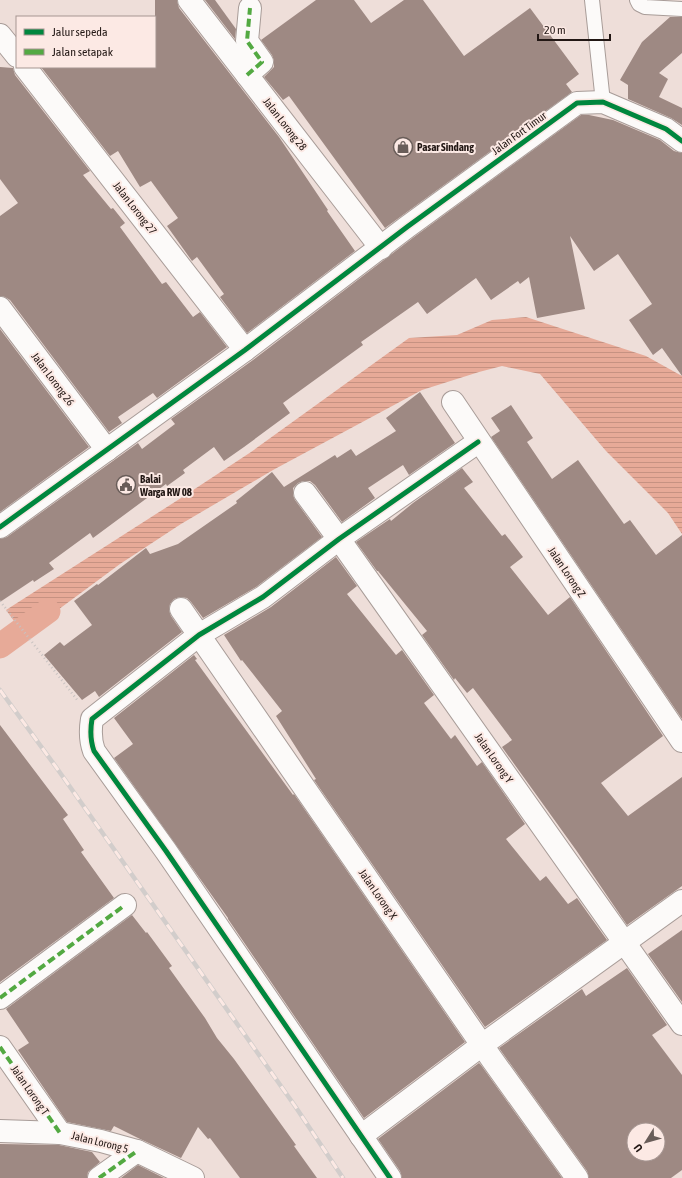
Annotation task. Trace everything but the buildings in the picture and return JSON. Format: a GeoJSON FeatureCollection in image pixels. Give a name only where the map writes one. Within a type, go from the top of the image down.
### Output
{"type":"FeatureCollection","features":[{"type":"Feature","properties":{"kind":"street","name":"Jalan Lorong 28"},"geometry":{"type":"LineString","coordinates":[[189,0],[381,248]]}},
{"type":"Feature","properties":{"kind":"street"},"geometry":{"type":"LineString","coordinates":[[247,75],[262,62],[247,41],[255,4]]}},
{"type":"Feature","properties":{"kind":"street"},"geometry":{"type":"LineString","coordinates":[[0,35],[16,55]]}},
{"type":"Feature","properties":{"kind":"street","name":"Jalan Lorong 27"},"geometry":{"type":"LineString","coordinates":[[26,68],[245,350]]}},
{"type":"Feature","properties":{"kind":"street","name":"Jalan Fort Timur"},"geometry":{"type":"LineString","coordinates":[[0,527],[245,350],[407,227],[577,103],[603,102],[666,129],[682,141]]}},
{"type":"Feature","properties":{"kind":"street","name":"Jalan Lorong 26"},"geometry":{"type":"LineString","coordinates":[[0,308],[107,450]]}},
{"type":"Feature","properties":{"kind":"street","name":"Jalan Lorong Z"},"geometry":{"type":"LineString","coordinates":[[453,402],[478,442],[682,741]]}},
{"type":"Feature","properties":{"kind":"street"},"geometry":{"type":"LineString","coordinates":[[390,1178],[166,851],[94,751],[90,730],[92,719],[199,634],[264,597],[339,539],[478,442]]}},
{"type":"Feature","properties":{"kind":"street","name":"Jalan Lorong Y"},"geometry":{"type":"LineString","coordinates":[[305,493],[682,1024]]}},
{"type":"Feature","properties":{"kind":"street","name":"Jalan Lorong X"},"geometry":{"type":"LineString","coordinates":[[181,609],[482,1045],[577,1178]]}},
{"type":"Feature","properties":{"kind":"street"},"geometry":{"type":"LineString","coordinates":[[361,1136],[482,1045],[682,901]]}},
{"type":"Feature","properties":{"kind":"street"},"geometry":{"type":"LineString","coordinates":[[0,998],[125,905]]}},
{"type":"Feature","properties":{"kind":"street","name":"Jalan Lorong T"},"geometry":{"type":"LineString","coordinates":[[0,1047],[60,1133]]}},
{"type":"Feature","properties":{"kind":"street","name":"Jalan Lorong 5"},"geometry":{"type":"LineString","coordinates":[[0,1131],[60,1133],[101,1141],[137,1151],[193,1178]]}},
{"type":"Feature","properties":{"kind":"street"},"geometry":{"type":"LineString","coordinates":[[99,1178],[137,1151]]}},
{"type":"Feature","properties":{"kind":"lane"},"geometry":{"type":"LineString","coordinates":[[588,0],[592,0],[603,102]]}},
{"type":"Feature","properties":{"kind":"lane"},"geometry":{"type":"LineString","coordinates":[[637,0],[639,4],[645,7],[682,9]]}},
{"type":"Feature","properties":{"kind":"path"},"geometry":{"type":"LineString","coordinates":[[0,601],[92,719]]}},
{"type":"Feature","properties":{"kind":"shaded area"},"geometry":{"type":"Polygon","coordinates":[[[526,317],[646,356],[682,376],[682,534],[668,513],[606,451],[540,374],[502,366],[422,390],[273,470],[181,524],[120,564],[24,635],[6,610],[251,452],[409,338],[457,335],[492,320],[526,317]]]}},
{"type":"Feature","properties":{"kind":"waterway"},"geometry":{"type":"LineString","coordinates":[[0,646],[48,611]]}},
{"type":"Feature","properties":{"kind":"railway"},"geometry":{"type":"LineString","coordinates":[[0,690],[295,1106],[343,1178]]}},
{"type":"Feature","properties":{"kind":"marked path"},"geometry":{"type":"LineString","coordinates":[[247,75],[262,62],[247,41],[250,8]]}},
{"type":"Feature","properties":{"kind":"marked path"},"geometry":{"type":"LineString","coordinates":[[0,998],[125,905]]}},
{"type":"Feature","properties":{"kind":"marked path"},"geometry":{"type":"LineString","coordinates":[[0,1047],[60,1133]]}},
{"type":"Feature","properties":{"kind":"marked path"},"geometry":{"type":"LineString","coordinates":[[99,1178],[137,1151]]}},
{"type":"Feature","properties":{"kind":"cycle path"},"geometry":{"type":"LineString","coordinates":[[0,527],[245,350],[407,227],[577,103],[603,102],[666,129],[682,141]]}},
{"type":"Feature","properties":{"kind":"cycle path"},"geometry":{"type":"LineString","coordinates":[[390,1178],[166,851],[94,751],[91,739],[91,723],[92,719],[199,635],[263,597],[339,539],[478,442]]}},
{"type":"Feature","properties":{"kind":"place","name":"Pasar Sindang"},"geometry":{"type":"Point","coordinates":[403,147]}},
{"type":"Feature","properties":{"kind":"place","name":"Balai Warga RW 08"},"geometry":{"type":"Point","coordinates":[126,485]}}]}
